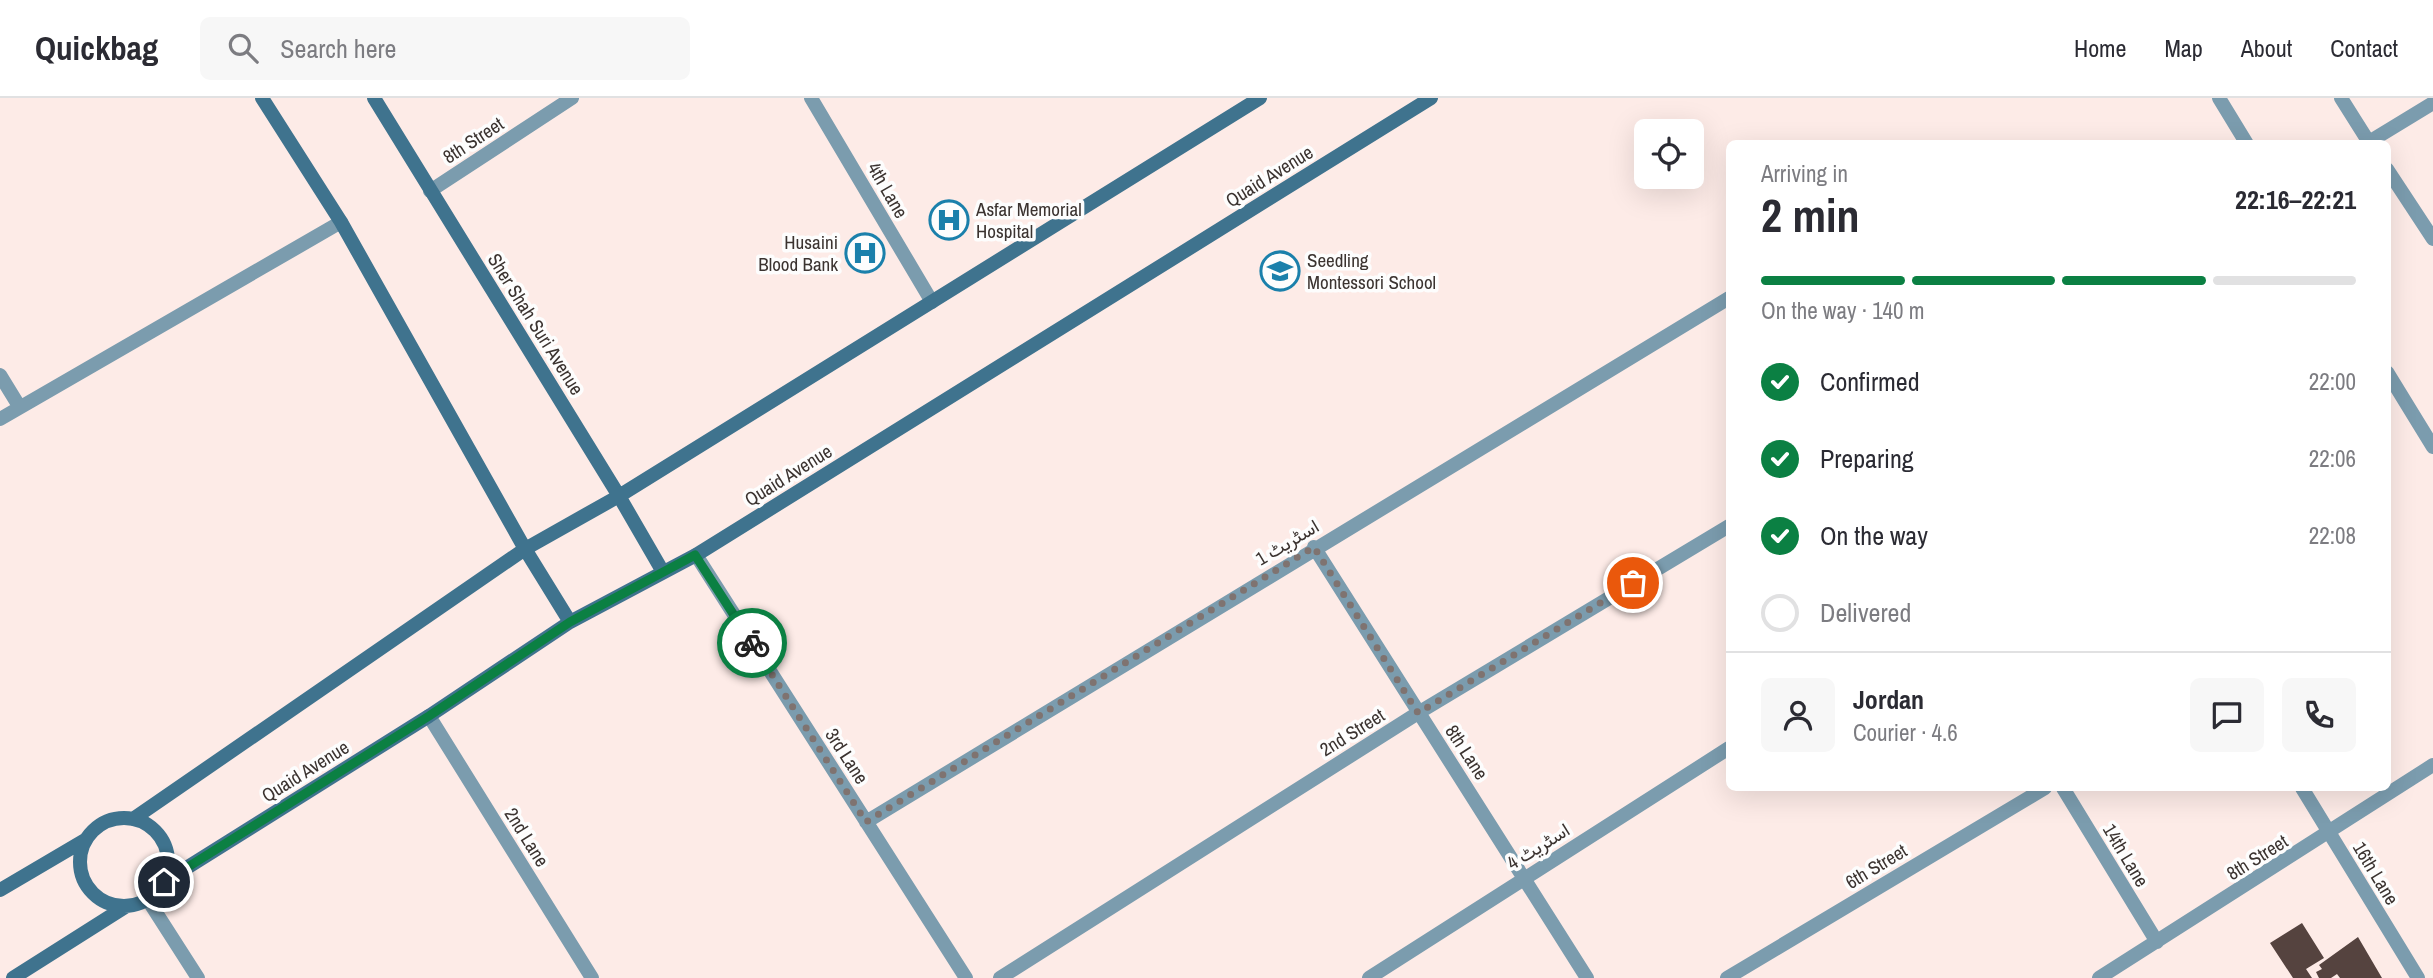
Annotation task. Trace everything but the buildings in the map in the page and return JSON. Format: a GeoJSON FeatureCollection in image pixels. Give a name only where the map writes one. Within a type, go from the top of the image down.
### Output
{"type":"FeatureCollection","features":[{"type":"Feature","properties":{"kind":"main road"},"geometry":{"type":"LineString","coordinates":[[261,98],[341,222],[525,549],[570,622]]}},
{"type":"Feature","properties":{"kind":"main road","name":"Sher Shah Suri Avenue"},"geometry":{"type":"LineString","coordinates":[[374,98],[663,572]]}},
{"type":"Feature","properties":{"kind":"main road"},"geometry":{"type":"LineString","coordinates":[[133,819],[525,549],[619,496],[1260,98]]}},
{"type":"Feature","properties":{"kind":"main road","name":"Quaid Avenue"},"geometry":{"type":"LineString","coordinates":[[148,900],[164,882],[429,716],[570,622],[695,555],[1431,98]]}},
{"type":"Feature","properties":{"kind":"main road"},"geometry":{"type":"LineString","coordinates":[[0,890],[85,840],[106,822],[133,819],[146,824],[163,843],[167,869],[164,882]]}},
{"type":"Feature","properties":{"kind":"main road"},"geometry":{"type":"LineString","coordinates":[[85,840],[80,855],[80,871],[86,885],[103,901],[125,907]]}},
{"type":"Feature","properties":{"kind":"main road"},"geometry":{"type":"LineString","coordinates":[[13,978],[125,907],[148,900]]}},
{"type":"Feature","properties":{"kind":"street","name":"8th Street"},"geometry":{"type":"LineString","coordinates":[[430,191],[572,98]]}},
{"type":"Feature","properties":{"kind":"street","name":"4th Lane"},"geometry":{"type":"LineString","coordinates":[[811,98],[932,302]]}},
{"type":"Feature","properties":{"kind":"street"},"geometry":{"type":"LineString","coordinates":[[2219,98],[2245,140]]}},
{"type":"Feature","properties":{"kind":"street"},"geometry":{"type":"LineString","coordinates":[[2341,98],[2367,140]]}},
{"type":"Feature","properties":{"kind":"street"},"geometry":{"type":"LineString","coordinates":[[2374,140],[2433,103]]}},
{"type":"Feature","properties":{"kind":"street"},"geometry":{"type":"LineString","coordinates":[[2393,189],[2433,239]]}},
{"type":"Feature","properties":{"kind":"street"},"geometry":{"type":"LineString","coordinates":[[0,419],[341,222]]}},
{"type":"Feature","properties":{"kind":"street","name":"اسٹریٹ 1"},"geometry":{"type":"LineString","coordinates":[[866,822],[1314,547],[1726,300]]}},
{"type":"Feature","properties":{"kind":"street"},"geometry":{"type":"LineString","coordinates":[[0,375],[19,406]]}},
{"type":"Feature","properties":{"kind":"street"},"geometry":{"type":"LineString","coordinates":[[2391,379],[2433,447]]}},
{"type":"Feature","properties":{"kind":"street","name":"2nd Street"},"geometry":{"type":"LineString","coordinates":[[1000,978],[1418,713],[1726,528]]}},
{"type":"Feature","properties":{"kind":"street","name":"8th Lane"},"geometry":{"type":"LineString","coordinates":[[1314,547],[1587,978]]}},
{"type":"Feature","properties":{"kind":"street","name":"3rd Lane"},"geometry":{"type":"LineString","coordinates":[[695,555],[966,978]]}},
{"type":"Feature","properties":{"kind":"street","name":"2nd Lane"},"geometry":{"type":"LineString","coordinates":[[429,716],[592,978]]}},
{"type":"Feature","properties":{"kind":"street","name":"اسٹریٹ 4"},"geometry":{"type":"LineString","coordinates":[[1369,978],[1726,750]]}},
{"type":"Feature","properties":{"kind":"street","name":"8th Street"},"geometry":{"type":"LineString","coordinates":[[2099,978],[2330,834],[2433,765]]}},
{"type":"Feature","properties":{"kind":"street","name":"6th Street"},"geometry":{"type":"LineString","coordinates":[[1727,978],[2040,791]]}},
{"type":"Feature","properties":{"kind":"street","name":"14th Lane"},"geometry":{"type":"LineString","coordinates":[[2065,791],[2157,942]]}},
{"type":"Feature","properties":{"kind":"street","name":"16th Lane"},"geometry":{"type":"LineString","coordinates":[[2303,791],[2418,978]]}},
{"type":"Feature","properties":{"kind":"street"},"geometry":{"type":"LineString","coordinates":[[148,900],[198,978]]}},
{"type":"Feature","properties":{"kind":"way so far"},"geometry":{"type":"LineString","coordinates":[[752,643],[866,822],[1314,547],[1418,713],[1633,583]]}},
{"type":"Feature","properties":{"kind":"place","name":"Asfar Memorial Hospital"},"geometry":{"type":"Point","coordinates":[949,220]}},
{"type":"Feature","properties":{"kind":"place","name":"Husaini Blood Bank"},"geometry":{"type":"Point","coordinates":[865,253]}},
{"type":"Feature","properties":{"kind":"place","name":"Seedling Montessori School"},"geometry":{"type":"Point","coordinates":[1280,271]}},
{"type":"Feature","properties":{"kind":"route"},"geometry":{"type":"LineString","coordinates":[[164,882],[429,716],[570,622],[695,555],[752,643]]}}]}
